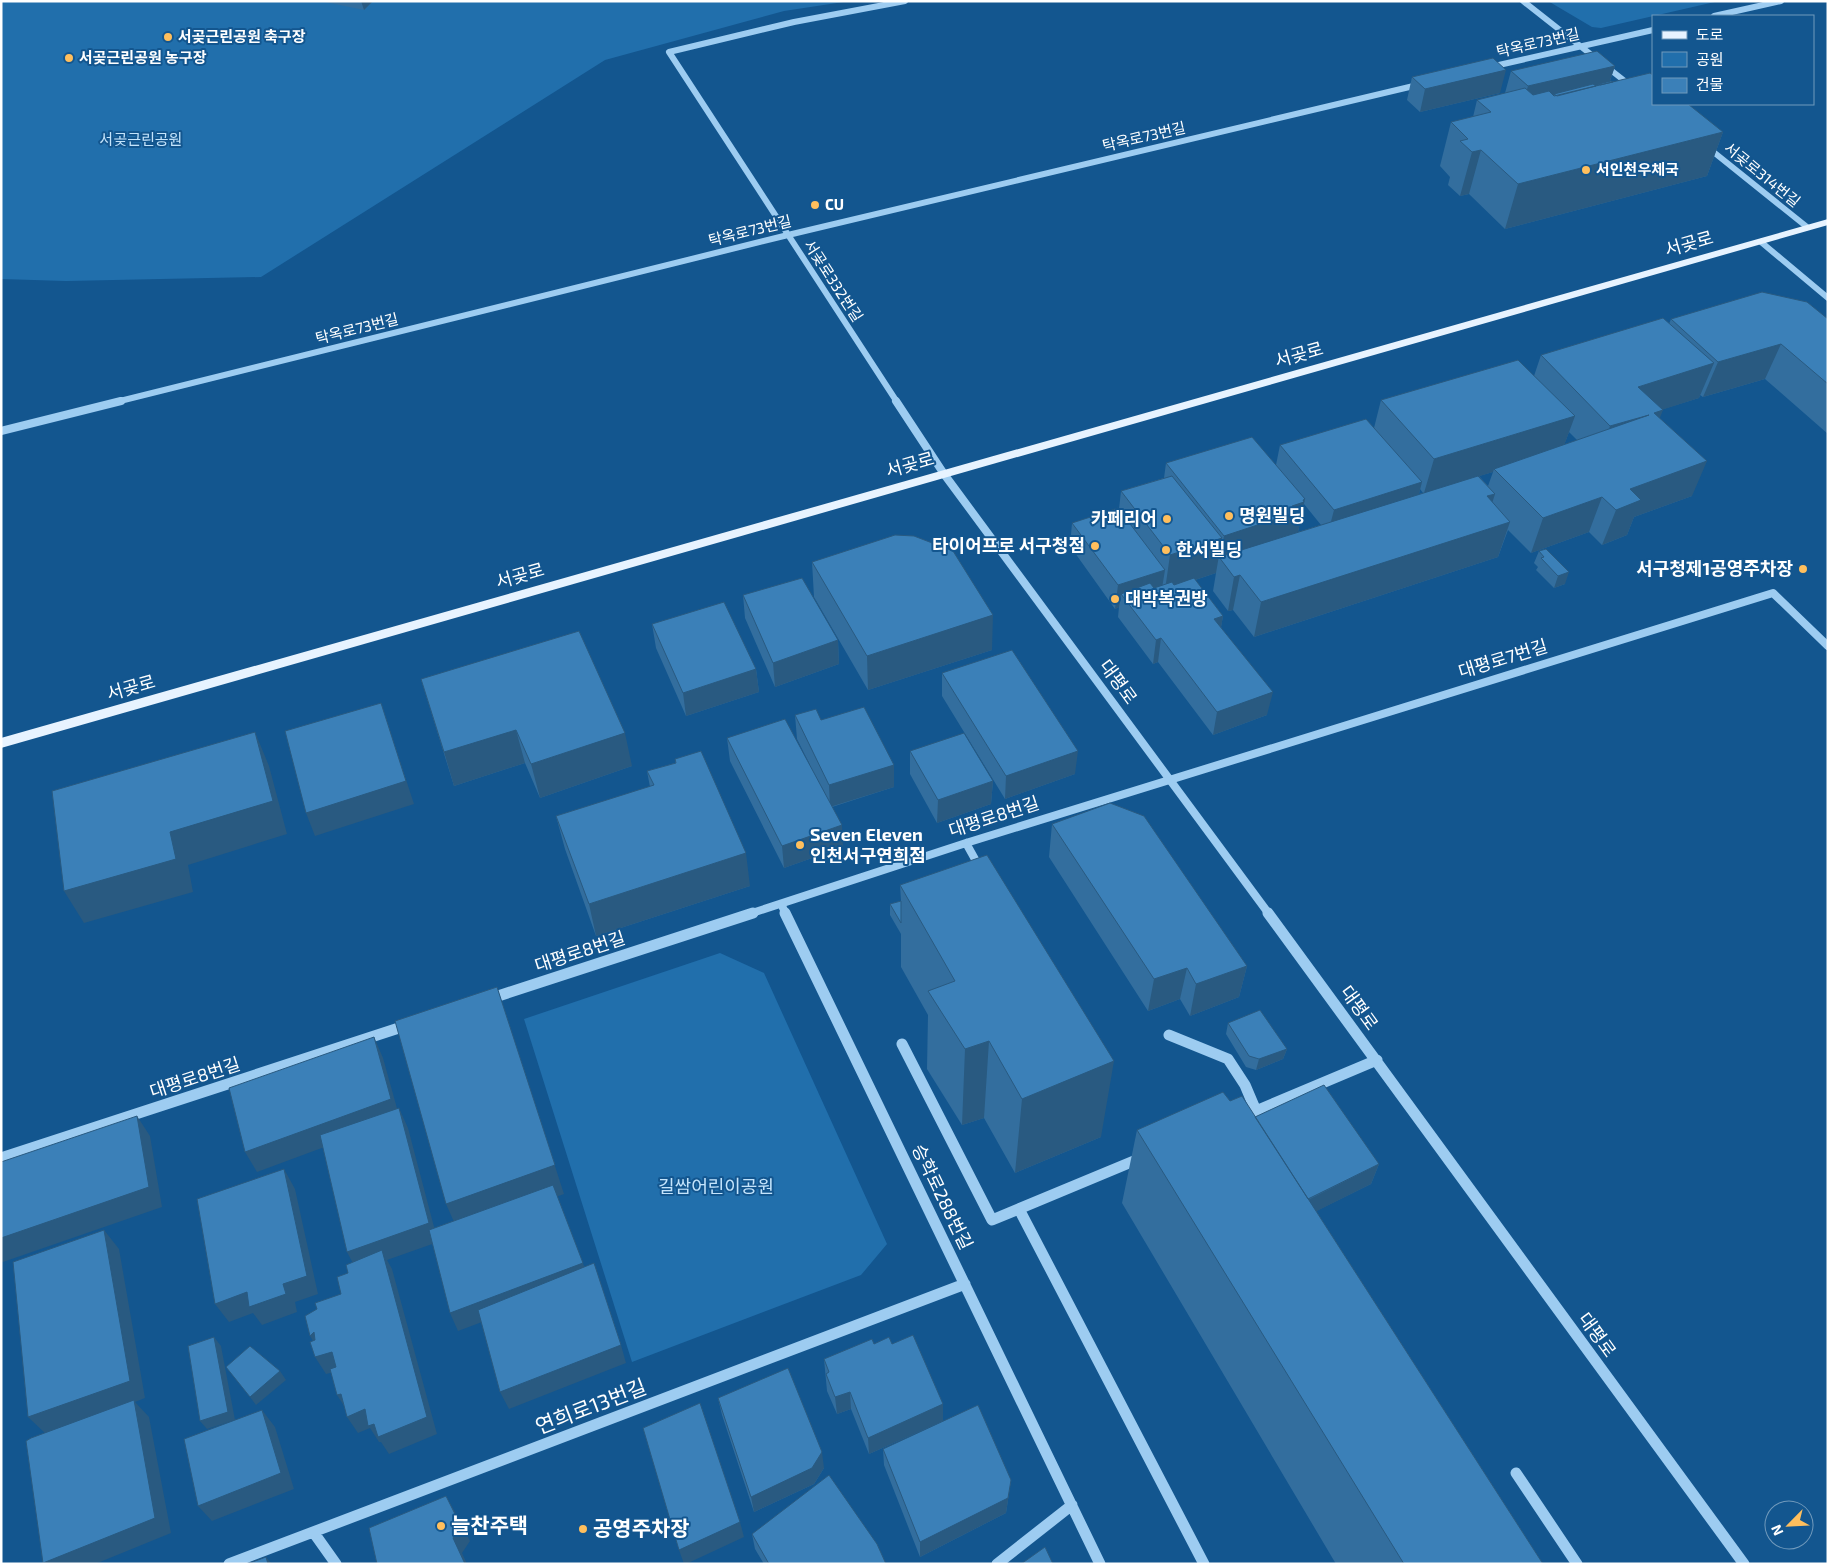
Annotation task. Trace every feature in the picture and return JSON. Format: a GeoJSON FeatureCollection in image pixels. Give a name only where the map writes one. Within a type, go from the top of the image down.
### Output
{"type":"FeatureCollection","features":[{"type":"Feature","properties":{"kind":"main road","name":"서곶로"},"geometry":{"type":"LineString","coordinates":[[1,743],[1828,222]]}},
{"type":"Feature","properties":{"kind":"street","name":"서곶로332번길"},"geometry":{"type":"LineString","coordinates":[[905,1],[794,22],[669,52],[944,474]]}},
{"type":"Feature","properties":{"kind":"street"},"geometry":{"type":"LineString","coordinates":[[1523,1],[1639,92]]}},
{"type":"Feature","properties":{"kind":"street"},"geometry":{"type":"LineString","coordinates":[[1718,15],[1781,1]]}},
{"type":"Feature","properties":{"kind":"street","name":"탁옥로73번길"},"geometry":{"type":"LineString","coordinates":[[1484,69],[1652,30]]}},
{"type":"Feature","properties":{"kind":"street","name":"탁옥로73번길"},"geometry":{"type":"LineString","coordinates":[[1,431],[788,235],[1426,83]]}},
{"type":"Feature","properties":{"kind":"street","name":"서곶로314번길"},"geometry":{"type":"LineString","coordinates":[[1700,141],[1807,227]]}},
{"type":"Feature","properties":{"kind":"street"},"geometry":{"type":"LineString","coordinates":[[1760,242],[1828,298]]}},
{"type":"Feature","properties":{"kind":"street","name":"대평로"},"geometry":{"type":"LineString","coordinates":[[944,474],[1377,1060],[1744,1564]]}},
{"type":"Feature","properties":{"kind":"street","name":"대평로7번길"},"geometry":{"type":"LineString","coordinates":[[1169,779],[1773,593],[1828,646]]}},
{"type":"Feature","properties":{"kind":"street","name":"대평로8번길"},"geometry":{"type":"LineString","coordinates":[[480,1002],[966,843],[1169,779]]}},
{"type":"Feature","properties":{"kind":"street"},"geometry":{"type":"LineString","coordinates":[[966,843],[985,877]]}},
{"type":"Feature","properties":{"kind":"street","name":"승학로288번길"},"geometry":{"type":"LineString","coordinates":[[781,904],[1100,1564]]}},
{"type":"Feature","properties":{"kind":"street","name":"대평로8번길"},"geometry":{"type":"LineString","coordinates":[[1,1158],[414,1023]]}},
{"type":"Feature","properties":{"kind":"street"},"geometry":{"type":"LineString","coordinates":[[1169,1035],[1228,1059],[1245,1085],[1256,1111]]}},
{"type":"Feature","properties":{"kind":"street"},"geometry":{"type":"LineString","coordinates":[[902,1044],[992,1220],[1156,1153]]}},
{"type":"Feature","properties":{"kind":"street"},"geometry":{"type":"LineString","coordinates":[[1238,1119],[1377,1060]]}},
{"type":"Feature","properties":{"kind":"street"},"geometry":{"type":"LineString","coordinates":[[1019,1209],[1204,1564]]}},
{"type":"Feature","properties":{"kind":"street","name":"연희로13번길"},"geometry":{"type":"LineString","coordinates":[[229,1564],[965,1284]]}},
{"type":"Feature","properties":{"kind":"street"},"geometry":{"type":"LineString","coordinates":[[1516,1473],[1577,1564]]}},
{"type":"Feature","properties":{"kind":"street"},"geometry":{"type":"LineString","coordinates":[[997,1564],[1072,1505]]}},
{"type":"Feature","properties":{"kind":"street"},"geometry":{"type":"LineString","coordinates":[[314,1533],[336,1564]]}},
{"type":"Feature","properties":{"kind":"green space","name":"서곶근린공원"},"geometry":{"type":"Polygon","coordinates":[[[1,1],[850,1],[784,11],[605,60],[261,277],[66,281],[1,279],[1,1]]]}},
{"type":"Feature","properties":{"kind":"green space"},"geometry":{"type":"Polygon","coordinates":[[[1548,1],[1719,1],[1601,28],[1592,27],[1548,1]]]}},
{"type":"Feature","properties":{"kind":"green space","name":"길쌈어린이공원"},"geometry":{"type":"Polygon","coordinates":[[[720,953],[764,973],[887,1244],[861,1275],[632,1362],[524,1019],[720,953]]]}},
{"type":"Feature","properties":{"kind":"building"},"geometry":{"type":"Polygon","coordinates":[[[1597,51],[1615,66],[1528,86],[1511,71],[1597,51]]]}},
{"type":"Feature","properties":{"kind":"building"},"geometry":{"type":"Polygon","coordinates":[[[1493,58],[1506,70],[1425,89],[1412,77],[1493,58]]]}},
{"type":"Feature","properties":{"kind":"building"},"geometry":{"type":"Polygon","coordinates":[[[1650,73],[1652,74],[1652,105],[1689,105],[1723,132],[1518,184],[1481,150],[1472,152],[1460,141],[1468,139],[1451,122],[1491,112],[1477,100],[1525,88],[1533,95],[1549,91],[1554,96],[1650,73]]]}},
{"type":"Feature","properties":{"kind":"building"},"geometry":{"type":"Polygon","coordinates":[[[1611,81],[1613,82],[1599,84],[1611,81]]]}},
{"type":"Feature","properties":{"kind":"building"},"geometry":{"type":"Polygon","coordinates":[[[1593,84],[1596,86],[1557,96],[1554,94],[1593,84]]]}},
{"type":"Feature","properties":{"kind":"building"},"geometry":{"type":"Polygon","coordinates":[[[1762,292],[1807,302],[1828,319],[1828,384],[1781,344],[1718,362],[1671,319],[1762,292]]]}},
{"type":"Feature","properties":{"kind":"building"},"geometry":{"type":"Polygon","coordinates":[[[1663,318],[1714,363],[1638,387],[1663,410],[1654,413],[1707,461],[1630,489],[1641,500],[1616,510],[1602,497],[1543,518],[1494,469],[1649,415],[1610,426],[1541,355],[1663,318]]]}},
{"type":"Feature","properties":{"kind":"building"},"geometry":{"type":"Polygon","coordinates":[[[1518,360],[1575,416],[1434,459],[1381,400],[1518,360]]]}},
{"type":"Feature","properties":{"kind":"building"},"geometry":{"type":"Polygon","coordinates":[[[1366,419],[1422,482],[1334,510],[1280,445],[1366,419]]]}},
{"type":"Feature","properties":{"kind":"building"},"geometry":{"type":"Polygon","coordinates":[[[1252,437],[1305,499],[1303,500],[1304,502],[1292,506],[1294,513],[1224,536],[1166,463],[1252,437]]]}},
{"type":"Feature","properties":{"kind":"building"},"geometry":{"type":"Polygon","coordinates":[[[1172,476],[1222,538],[1170,555],[1121,491],[1172,476]]]}},
{"type":"Feature","properties":{"kind":"building"},"geometry":{"type":"Polygon","coordinates":[[[1478,476],[1495,494],[1487,496],[1510,522],[1261,602],[1240,575],[1234,577],[1219,557],[1478,476]]]}},
{"type":"Feature","properties":{"kind":"building"},"geometry":{"type":"Polygon","coordinates":[[[1118,508],[1165,570],[1118,585],[1072,523],[1118,508]]]}},
{"type":"Feature","properties":{"kind":"building"},"geometry":{"type":"Polygon","coordinates":[[[895,535],[914,536],[953,551],[993,615],[867,656],[812,562],[895,535]]]}},
{"type":"Feature","properties":{"kind":"building"},"geometry":{"type":"Polygon","coordinates":[[[1546,549],[1569,572],[1558,576],[1541,558],[1544,557],[1539,551],[1546,549]]]}},
{"type":"Feature","properties":{"kind":"building"},"geometry":{"type":"Polygon","coordinates":[[[802,578],[838,640],[773,663],[743,595],[802,578]]]}},
{"type":"Feature","properties":{"kind":"building"},"geometry":{"type":"Polygon","coordinates":[[[1194,578],[1223,616],[1214,619],[1273,692],[1217,712],[1161,638],[1156,640],[1121,594],[1150,583],[1154,588],[1172,582],[1174,585],[1194,578]]]}},
{"type":"Feature","properties":{"kind":"building"},"geometry":{"type":"Polygon","coordinates":[[[724,602],[756,669],[683,693],[652,624],[724,602]]]}},
{"type":"Feature","properties":{"kind":"building"},"geometry":{"type":"Polygon","coordinates":[[[579,631],[625,733],[531,764],[516,730],[444,752],[421,679],[579,631]]]}},
{"type":"Feature","properties":{"kind":"building"},"geometry":{"type":"Polygon","coordinates":[[[1012,650],[1078,751],[1006,776],[942,673],[1012,650]]]}},
{"type":"Feature","properties":{"kind":"building"},"geometry":{"type":"Polygon","coordinates":[[[381,703],[406,781],[306,813],[285,731],[381,703]]]}},
{"type":"Feature","properties":{"kind":"building"},"geometry":{"type":"Polygon","coordinates":[[[864,707],[894,765],[829,785],[795,715],[816,709],[821,720],[864,707]]]}},
{"type":"Feature","properties":{"kind":"building"},"geometry":{"type":"Polygon","coordinates":[[[785,719],[842,825],[782,846],[727,738],[785,719]]]}},
{"type":"Feature","properties":{"kind":"building"},"geometry":{"type":"Polygon","coordinates":[[[255,732],[273,801],[170,832],[176,859],[64,891],[52,791],[255,732]]]}},
{"type":"Feature","properties":{"kind":"building"},"geometry":{"type":"Polygon","coordinates":[[[964,733],[993,781],[938,800],[910,751],[964,733]]]}},
{"type":"Feature","properties":{"kind":"building"},"geometry":{"type":"Polygon","coordinates":[[[701,751],[746,853],[589,904],[556,816],[654,785],[647,771],[676,763],[675,759],[701,751]]]}},
{"type":"Feature","properties":{"kind":"building"},"geometry":{"type":"Polygon","coordinates":[[[1110,803],[1144,816],[1247,966],[1196,984],[1187,968],[1154,979],[1052,824],[1110,803]]]}},
{"type":"Feature","properties":{"kind":"building"},"geometry":{"type":"Polygon","coordinates":[[[987,855],[1114,1061],[1022,1099],[989,1041],[965,1049],[928,991],[955,981],[900,885],[987,855]]]}},
{"type":"Feature","properties":{"kind":"building"},"geometry":{"type":"Polygon","coordinates":[[[901,901],[901,923],[890,904],[901,901]]]}},
{"type":"Feature","properties":{"kind":"building"},"geometry":{"type":"Polygon","coordinates":[[[497,987],[555,1165],[446,1204],[395,1021],[497,987]]]}},
{"type":"Feature","properties":{"kind":"building"},"geometry":{"type":"Polygon","coordinates":[[[1260,1010],[1287,1049],[1259,1059],[1249,1056],[1228,1023],[1260,1010]]]}},
{"type":"Feature","properties":{"kind":"building"},"geometry":{"type":"Polygon","coordinates":[[[374,1037],[391,1099],[245,1152],[229,1088],[374,1037]]]}},
{"type":"Feature","properties":{"kind":"building"},"geometry":{"type":"Polygon","coordinates":[[[1324,1085],[1379,1164],[1308,1199],[1255,1117],[1324,1085]]]}},
{"type":"Feature","properties":{"kind":"building"},"geometry":{"type":"Polygon","coordinates":[[[1223,1092],[1230,1101],[1242,1096],[1543,1564],[1404,1564],[1137,1130],[1223,1092]]]}},
{"type":"Feature","properties":{"kind":"building"},"geometry":{"type":"Polygon","coordinates":[[[399,1108],[429,1223],[347,1252],[320,1135],[399,1108]]]}},
{"type":"Feature","properties":{"kind":"building"},"geometry":{"type":"Polygon","coordinates":[[[137,1116],[149,1187],[1,1238],[1,1162],[137,1116]]]}},
{"type":"Feature","properties":{"kind":"building"},"geometry":{"type":"Polygon","coordinates":[[[284,1169],[307,1276],[283,1284],[286,1294],[249,1307],[247,1292],[215,1304],[197,1199],[284,1169]]]}},
{"type":"Feature","properties":{"kind":"building"},"geometry":{"type":"Polygon","coordinates":[[[553,1185],[583,1263],[450,1313],[429,1230],[553,1185]]]}},
{"type":"Feature","properties":{"kind":"building"},"geometry":{"type":"Polygon","coordinates":[[[104,1230],[130,1381],[28,1417],[13,1262],[104,1230]]]}},
{"type":"Feature","properties":{"kind":"building"},"geometry":{"type":"Polygon","coordinates":[[[382,1250],[427,1417],[378,1437],[374,1424],[368,1426],[365,1409],[347,1417],[341,1394],[337,1395],[330,1369],[336,1367],[332,1352],[315,1357],[310,1342],[315,1340],[314,1332],[310,1336],[305,1316],[317,1309],[315,1303],[341,1294],[337,1277],[348,1273],[346,1265],[382,1250]]]}},
{"type":"Feature","properties":{"kind":"building"},"geometry":{"type":"Polygon","coordinates":[[[594,1263],[621,1345],[500,1392],[478,1310],[594,1263]]]}},
{"type":"Feature","properties":{"kind":"building"},"geometry":{"type":"Polygon","coordinates":[[[913,1335],[943,1404],[868,1438],[850,1392],[835,1397],[826,1374],[829,1372],[824,1359],[872,1339],[874,1344],[889,1337],[892,1344],[913,1335]]]}},
{"type":"Feature","properties":{"kind":"building"},"geometry":{"type":"Polygon","coordinates":[[[214,1337],[228,1412],[200,1421],[188,1346],[214,1337]]]}},
{"type":"Feature","properties":{"kind":"building"},"geometry":{"type":"Polygon","coordinates":[[[250,1346],[280,1371],[250,1397],[226,1367],[250,1346]]]}},
{"type":"Feature","properties":{"kind":"building"},"geometry":{"type":"Polygon","coordinates":[[[788,1368],[822,1452],[812,1468],[751,1497],[718,1398],[788,1368]]]}},
{"type":"Feature","properties":{"kind":"building"},"geometry":{"type":"Polygon","coordinates":[[[134,1400],[155,1518],[43,1563],[26,1441],[134,1400]]]}},
{"type":"Feature","properties":{"kind":"building"},"geometry":{"type":"Polygon","coordinates":[[[700,1403],[740,1522],[679,1550],[643,1428],[700,1403]]]}},
{"type":"Feature","properties":{"kind":"building"},"geometry":{"type":"Polygon","coordinates":[[[978,1405],[1011,1480],[1008,1498],[920,1542],[883,1449],[978,1405]]]}},
{"type":"Feature","properties":{"kind":"building"},"geometry":{"type":"Polygon","coordinates":[[[262,1410],[281,1473],[198,1506],[184,1439],[262,1410]]]}},
{"type":"Feature","properties":{"kind":"building"},"geometry":{"type":"Polygon","coordinates":[[[829,1475],[877,1544],[886,1564],[769,1564],[752,1534],[829,1475]]]}},
{"type":"Feature","properties":{"kind":"building","name":"늘찬주택"},"geometry":{"type":"Polygon","coordinates":[[[446,1496],[461,1526],[453,1538],[465,1564],[377,1564],[369,1528],[446,1496]]]}},
{"type":"Feature","properties":{"kind":"building"},"geometry":{"type":"Polygon","coordinates":[[[1045,1547],[1053,1564],[1021,1564],[1045,1547]]]}},
{"type":"Feature","properties":{"kind":"building"},"geometry":{"type":"Polygon","coordinates":[[[266,1557],[268,1564],[247,1564],[266,1557]]]}},
{"type":"Feature","properties":{"kind":"place","name":"서곶근린공원 축구장"},"geometry":{"type":"Point","coordinates":[168,37]}},
{"type":"Feature","properties":{"kind":"place","name":"서곶근린공원 농구장"},"geometry":{"type":"Point","coordinates":[69,58]}},
{"type":"Feature","properties":{"kind":"place","name":"서인천우체국"},"geometry":{"type":"Point","coordinates":[1586,170]}},
{"type":"Feature","properties":{"kind":"place","name":"CU"},"geometry":{"type":"Point","coordinates":[815,205]}},
{"type":"Feature","properties":{"kind":"place","name":"명원빌딩"},"geometry":{"type":"Point","coordinates":[1229,516]}},
{"type":"Feature","properties":{"kind":"place","name":"카페리어"},"geometry":{"type":"Point","coordinates":[1167,519]}},
{"type":"Feature","properties":{"kind":"place","name":"타이어프로 서구청점"},"geometry":{"type":"Point","coordinates":[1095,546]}},
{"type":"Feature","properties":{"kind":"place","name":"한서빌딩"},"geometry":{"type":"Point","coordinates":[1166,550]}},
{"type":"Feature","properties":{"kind":"place","name":"서구청제1공영주차장"},"geometry":{"type":"Point","coordinates":[1803,569]}},
{"type":"Feature","properties":{"kind":"place","name":"대박복권방"},"geometry":{"type":"Point","coordinates":[1115,599]}},
{"type":"Feature","properties":{"kind":"place","name":"Seven Eleven 인천서구연희점"},"geometry":{"type":"Point","coordinates":[800,845]}},
{"type":"Feature","properties":{"kind":"place","name":"늘찬주택"},"geometry":{"type":"Point","coordinates":[441,1526]}},
{"type":"Feature","properties":{"kind":"place","name":"공영주차장"},"geometry":{"type":"Point","coordinates":[583,1529]}}]}
